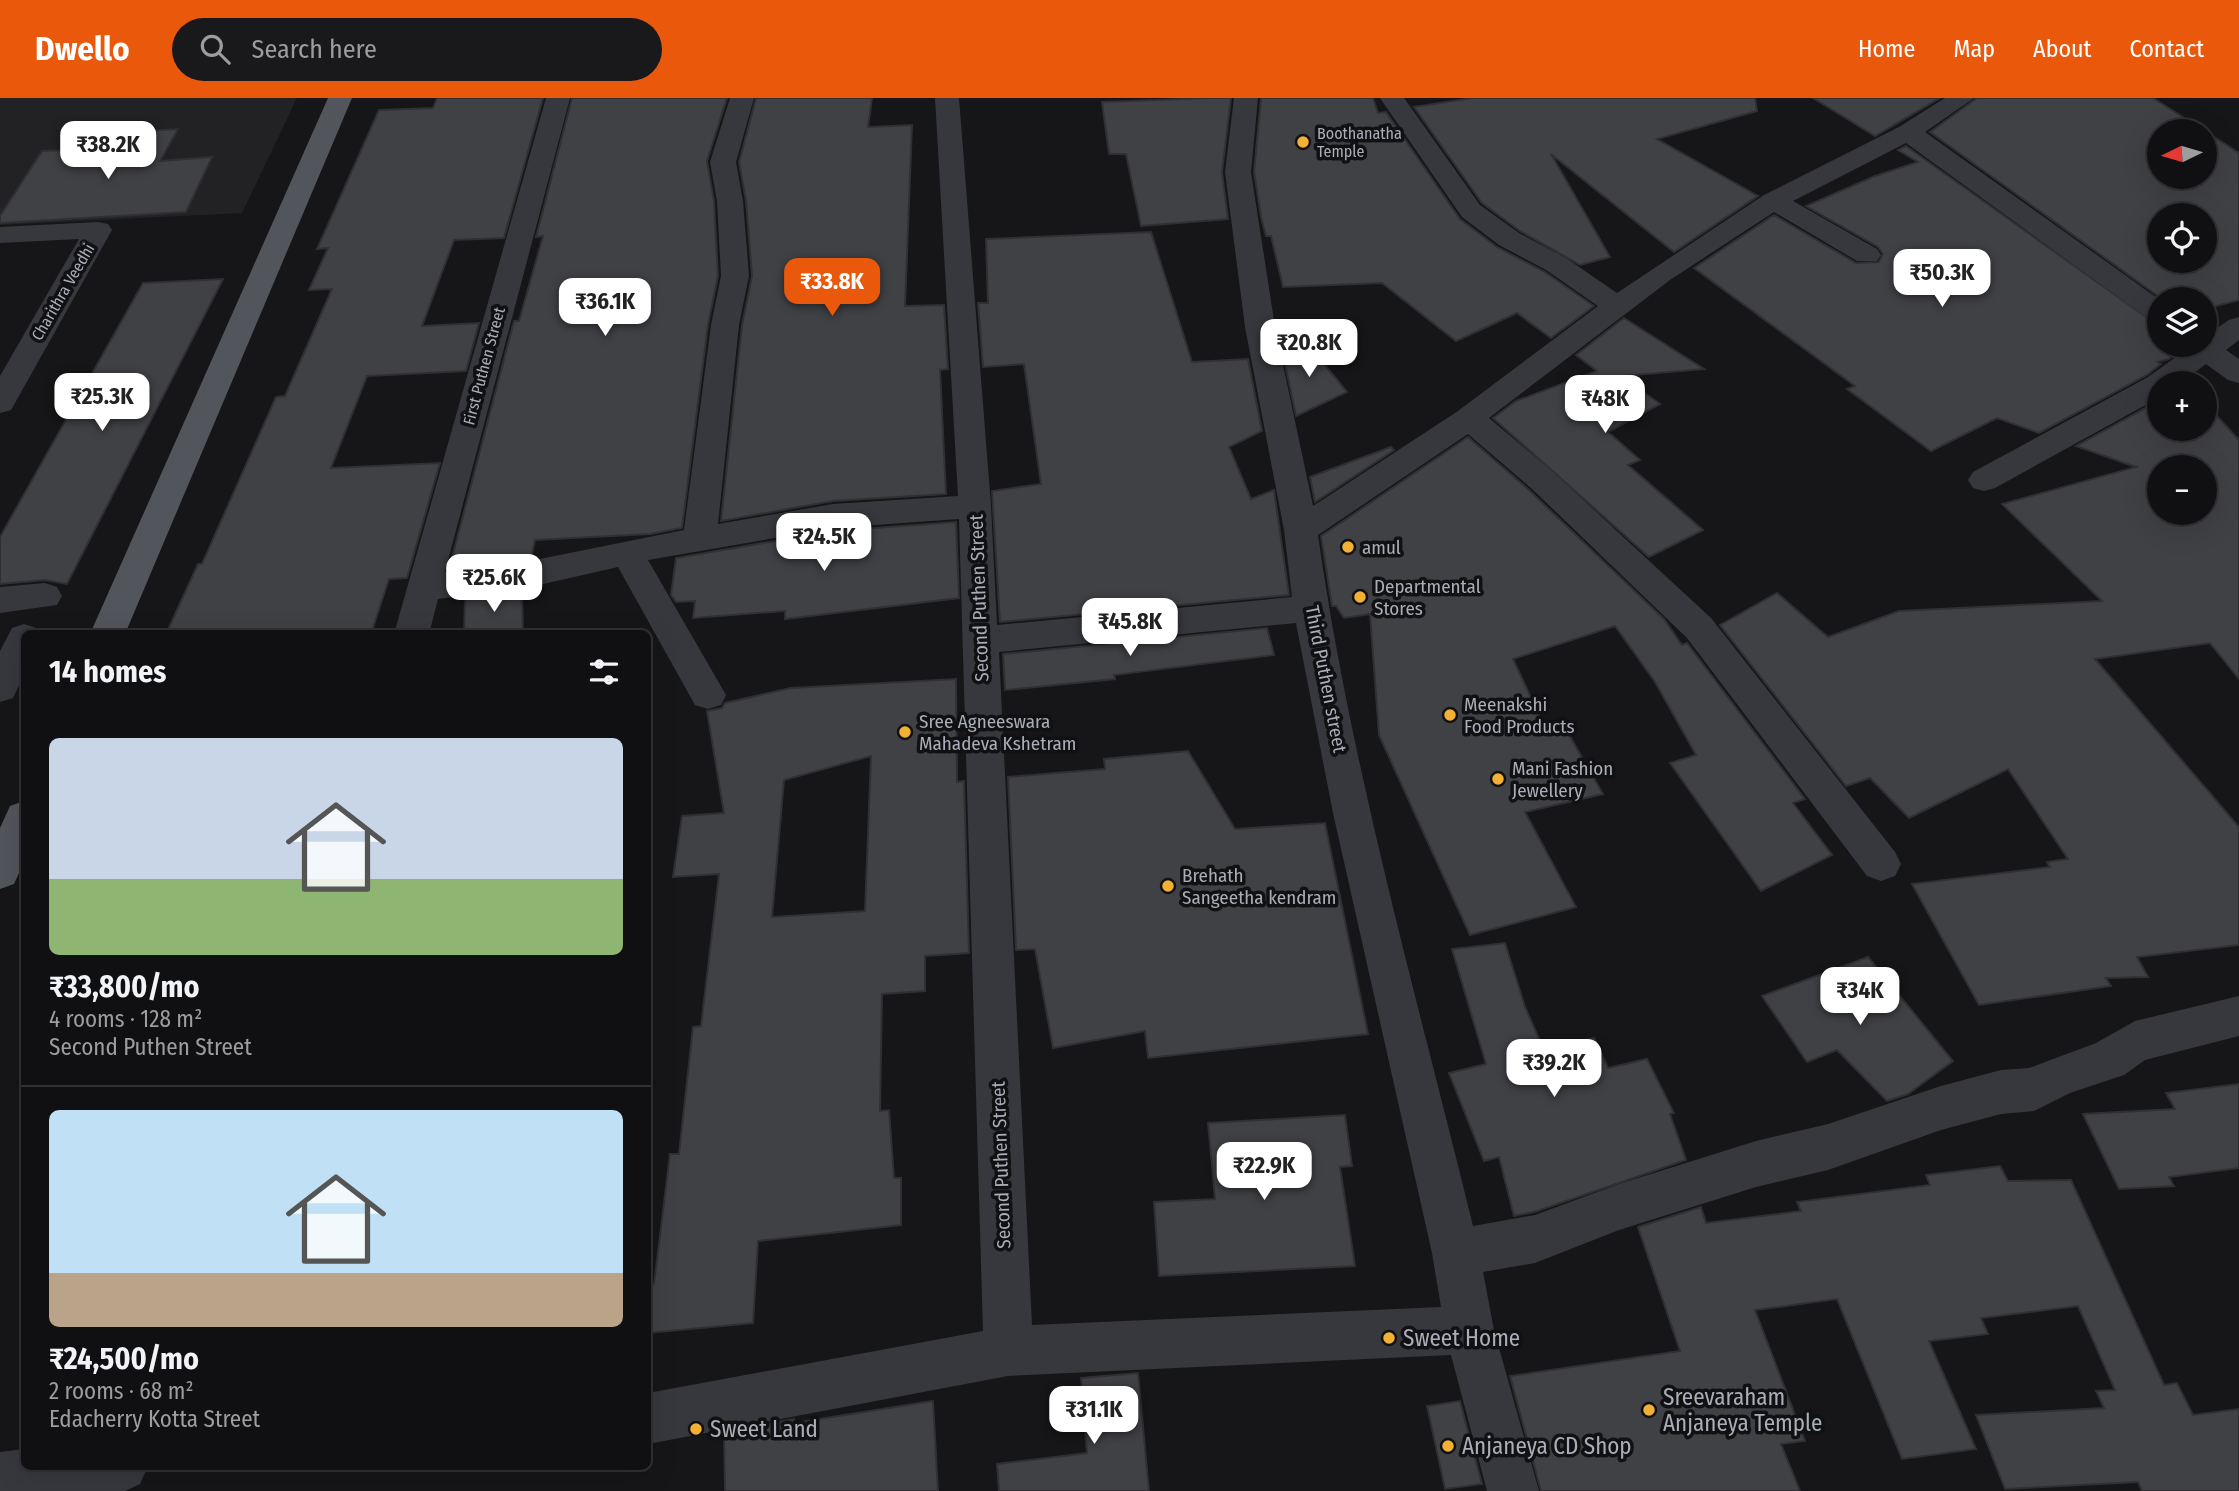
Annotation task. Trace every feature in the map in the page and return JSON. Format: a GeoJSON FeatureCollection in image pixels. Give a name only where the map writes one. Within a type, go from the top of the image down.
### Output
{"type":"FeatureCollection","features":[{"type":"Feature","properties":{"kind":"main road"},"geometry":{"type":"LineString","coordinates":[[109,630],[340,98]]}},
{"type":"Feature","properties":{"kind":"main road"},"geometry":{"type":"LineString","coordinates":[[0,872],[21,825]]}},
{"type":"Feature","properties":{"kind":"street","name":"First Puthen Street"},"geometry":{"type":"LineString","coordinates":[[412,630],[558,98]]}},
{"type":"Feature","properties":{"kind":"street"},"geometry":{"type":"LineString","coordinates":[[700,538],[725,325],[735,276],[730,201],[723,162],[742,98]]}},
{"type":"Feature","properties":{"kind":"street","name":"Second Puthen Street"},"geometry":{"type":"LineString","coordinates":[[947,98],[975,506],[1008,1351]]}},
{"type":"Feature","properties":{"kind":"street","name":"Third Puthen street"},"geometry":{"type":"LineString","coordinates":[[1246,98],[1238,172],[1260,327],[1301,530],[1311,608],[1352,813],[1456,1254],[1469,1330],[1513,1491]]}},
{"type":"Feature","properties":{"kind":"street"},"geometry":{"type":"LineString","coordinates":[[1392,98],[1471,211],[1510,239],[1556,264],[1617,306]]}},
{"type":"Feature","properties":{"kind":"street"},"geometry":{"type":"LineString","coordinates":[[1301,530],[1469,418],[1617,306],[1773,201],[1908,132],[1962,98]]}},
{"type":"Feature","properties":{"kind":"street"},"geometry":{"type":"LineString","coordinates":[[1908,132],[2147,305]]}},
{"type":"Feature","properties":{"kind":"street"},"geometry":{"type":"LineString","coordinates":[[1773,201],[1867,255]]}},
{"type":"Feature","properties":{"kind":"street","name":"Charithra Veedhi"},"geometry":{"type":"LineString","coordinates":[[0,235],[98,230],[0,403]]}},
{"type":"Feature","properties":{"kind":"street"},"geometry":{"type":"LineString","coordinates":[[2217,339],[2239,326]]}},
{"type":"Feature","properties":{"kind":"street"},"geometry":{"type":"LineString","coordinates":[[2175,371],[2191,357]]}},
{"type":"Feature","properties":{"kind":"street"},"geometry":{"type":"LineString","coordinates":[[2217,357],[2239,373]]}},
{"type":"Feature","properties":{"kind":"street"},"geometry":{"type":"LineString","coordinates":[[1984,480],[2147,391]]}},
{"type":"Feature","properties":{"kind":"street"},"geometry":{"type":"LineString","coordinates":[[1469,418],[1542,480],[1699,628],[1881,864]]}},
{"type":"Feature","properties":{"kind":"street"},"geometry":{"type":"LineString","coordinates":[[423,588],[530,574],[700,538],[833,516],[975,506],[1008,1351]]}},
{"type":"Feature","properties":{"kind":"street"},"geometry":{"type":"LineString","coordinates":[[627,553],[708,695]]}},
{"type":"Feature","properties":{"kind":"street"},"geometry":{"type":"LineString","coordinates":[[0,600],[45,596],[29,630]]}},
{"type":"Feature","properties":{"kind":"street"},"geometry":{"type":"LineString","coordinates":[[982,640],[1311,608]]}},
{"type":"Feature","properties":{"kind":"street"},"geometry":{"type":"LineString","coordinates":[[0,688],[21,646]]}},
{"type":"Feature","properties":{"kind":"street"},"geometry":{"type":"LineString","coordinates":[[1456,1254],[1535,1239],[1619,1207],[1756,1164],[1828,1147],[1941,1108],[2001,1093],[2034,1089],[2060,1075],[2108,1060],[2135,1042],[2239,1016]]}},
{"type":"Feature","properties":{"kind":"street"},"geometry":{"type":"LineString","coordinates":[[651,1418],[1008,1351],[1469,1330]]}},
{"type":"Feature","properties":{"kind":"street"},"geometry":{"type":"LineString","coordinates":[[0,1478],[81,1470]]}},
{"type":"Feature","properties":{"kind":"shaded area"},"geometry":{"type":"Polygon","coordinates":[[[0,98],[297,98],[242,213],[0,225],[0,98]]]}},
{"type":"Feature","properties":{"kind":"building"},"geometry":{"type":"Polygon","coordinates":[[[437,98],[543,98],[504,238],[454,240],[422,326],[479,323],[466,371],[367,376],[331,468],[440,463],[407,578],[389,579],[372,630],[168,630],[198,564],[202,564],[276,397],[285,396],[332,289],[309,290],[328,248],[317,249],[379,110],[433,108],[437,98]]]}},
{"type":"Feature","properties":{"kind":"building"},"geometry":{"type":"Polygon","coordinates":[[[572,98],[727,98],[707,161],[714,201],[718,276],[708,325],[682,528],[650,534],[535,540],[531,558],[449,569],[514,321],[519,321],[543,236],[536,237],[572,98]]]}},
{"type":"Feature","properties":{"kind":"building"},"geometry":{"type":"Polygon","coordinates":[[[756,98],[872,98],[868,127],[912,125],[905,306],[944,305],[948,369],[940,370],[946,494],[833,501],[721,521],[742,325],[752,276],[746,201],[739,162],[756,98]]]}},
{"type":"Feature","properties":{"kind":"building"},"geometry":{"type":"Polygon","coordinates":[[[1231,98],[1222,172],[1228,219],[1141,226],[1126,154],[1109,154],[1102,102],[1231,98]]]}},
{"type":"Feature","properties":{"kind":"building"},"geometry":{"type":"Polygon","coordinates":[[[1261,98],[1373,98],[1378,113],[1386,112],[1460,219],[1497,247],[1545,272],[1594,306],[1551,338],[1517,313],[1456,341],[1382,283],[1283,287],[1271,236],[1266,236],[1261,217],[1254,172],[1261,98]]]}},
{"type":"Feature","properties":{"kind":"building"},"geometry":{"type":"Polygon","coordinates":[[[1472,98],[1755,98],[1757,111],[1657,139],[1758,196],[1674,252],[1551,154],[1610,257],[1580,265],[1520,231],[1482,203],[1414,107],[1472,98]]]}},
{"type":"Feature","properties":{"kind":"building"},"geometry":{"type":"Polygon","coordinates":[[[1813,98],[1940,98],[1875,136],[1813,98]]]}},
{"type":"Feature","properties":{"kind":"building"},"geometry":{"type":"Polygon","coordinates":[[[1977,98],[2153,98],[2186,119],[2147,119],[2147,189],[2217,189],[2217,139],[2239,153],[2239,300],[2217,306],[2217,287],[2147,288],[1930,132],[1977,98]]]}},
{"type":"Feature","properties":{"kind":"building"},"geometry":{"type":"Polygon","coordinates":[[[178,129],[160,161],[212,157],[186,212],[0,223],[0,216],[42,151],[96,149],[106,133],[178,129]]]}},
{"type":"Feature","properties":{"kind":"building"},"geometry":{"type":"Polygon","coordinates":[[[1906,146],[2147,318],[2147,357],[2172,357],[2158,362],[2161,364],[2152,371],[2147,371],[2147,375],[2039,433],[1997,418],[1931,451],[1847,389],[1855,386],[1694,268],[1774,215],[1856,263],[1879,262],[1883,254],[1878,247],[1806,206],[1875,176],[1918,162],[1898,150],[1906,146]]]}},
{"type":"Feature","properties":{"kind":"building"},"geometry":{"type":"Polygon","coordinates":[[[1151,232],[1192,362],[1248,359],[1262,431],[1229,447],[1251,499],[1274,490],[1289,595],[1000,622],[992,491],[1041,484],[1024,364],[983,367],[978,303],[988,303],[986,239],[1151,232]]]}},
{"type":"Feature","properties":{"kind":"building"},"geometry":{"type":"Polygon","coordinates":[[[223,279],[67,584],[45,580],[0,584],[0,537],[143,283],[223,279]]]}},
{"type":"Feature","properties":{"kind":"building"},"geometry":{"type":"Polygon","coordinates":[[[1624,318],[1704,369],[1622,376],[1660,404],[1608,432],[1640,460],[1628,465],[1703,530],[1649,557],[1493,418],[1516,401],[1597,371],[1576,355],[1624,318]]]}},
{"type":"Feature","properties":{"kind":"building"},"geometry":{"type":"Polygon","coordinates":[[[1306,342],[1347,392],[1296,416],[1282,349],[1306,342]]]}},
{"type":"Feature","properties":{"kind":"building"},"geometry":{"type":"Polygon","coordinates":[[[2147,407],[2147,441],[2217,441],[2217,416],[2239,440],[2239,679],[2210,643],[2095,659],[2239,827],[2239,945],[2137,957],[2148,977],[2106,978],[2111,986],[1979,1005],[1912,884],[2050,867],[2047,862],[2068,859],[2008,769],[1909,818],[1870,778],[1846,786],[1720,625],[1777,593],[1828,637],[1899,611],[2102,601],[2002,504],[2136,467],[2076,446],[2147,407]]]}},
{"type":"Feature","properties":{"kind":"building"},"geometry":{"type":"Polygon","coordinates":[[[1468,437],[1529,490],[1664,619],[1682,645],[1687,643],[1805,799],[1793,803],[1832,855],[1761,891],[1670,763],[1696,755],[1655,682],[1615,626],[1513,659],[1546,730],[1564,726],[1603,794],[1525,812],[1576,907],[1470,935],[1379,735],[1370,614],[1344,618],[1336,606],[1332,606],[1321,536],[1468,437]]]}},
{"type":"Feature","properties":{"kind":"building"},"geometry":{"type":"Polygon","coordinates":[[[1391,447],[1394,450],[1315,502],[1310,477],[1391,447]]]}},
{"type":"Feature","properties":{"kind":"building"},"geometry":{"type":"Polygon","coordinates":[[[956,522],[959,598],[785,619],[785,611],[693,618],[695,601],[676,602],[671,595],[676,558],[833,531],[956,522]]]}},
{"type":"Feature","properties":{"kind":"building"},"geometry":{"type":"Polygon","coordinates":[[[522,591],[523,630],[464,630],[465,598],[522,591]]]}},
{"type":"Feature","properties":{"kind":"building"},"geometry":{"type":"Polygon","coordinates":[[[1267,628],[1274,655],[1114,675],[1115,679],[1005,690],[1003,654],[1267,628]]]}},
{"type":"Feature","properties":{"kind":"building"},"geometry":{"type":"Polygon","coordinates":[[[956,679],[957,782],[964,781],[969,953],[925,956],[925,991],[882,994],[880,1111],[889,1110],[894,1178],[901,1178],[901,1225],[758,1241],[753,1323],[651,1333],[651,1284],[654,1284],[670,1154],[679,1154],[693,1027],[701,1026],[719,874],[673,877],[682,816],[724,813],[707,711],[722,708],[725,703],[791,688],[956,679]],[[871,756],[784,780],[772,917],[865,911],[871,756]]]}},
{"type":"Feature","properties":{"kind":"building"},"geometry":{"type":"Polygon","coordinates":[[[1188,751],[1235,829],[1325,823],[1368,1034],[1148,1058],[1145,1031],[1053,1048],[1035,949],[1016,950],[1008,777],[1105,769],[1104,759],[1188,751]]]}},
{"type":"Feature","properties":{"kind":"building"},"geometry":{"type":"Polygon","coordinates":[[[1505,943],[1525,1007],[1544,1050],[1594,1038],[1608,1068],[1647,1059],[1674,1113],[1670,1114],[1686,1160],[1534,1212],[1514,1216],[1499,1157],[1484,1161],[1449,1073],[1486,1064],[1452,949],[1505,943]]]}},
{"type":"Feature","properties":{"kind":"building"},"geometry":{"type":"Polygon","coordinates":[[[1868,957],[1953,1061],[1908,1094],[1887,1101],[1837,1050],[1807,1062],[1762,996],[1868,957]]]}},
{"type":"Feature","properties":{"kind":"building"},"geometry":{"type":"Polygon","coordinates":[[[2239,1084],[2239,1168],[2169,1177],[2174,1186],[2119,1189],[2083,1114],[2175,1109],[2166,1093],[2239,1084]]]}},
{"type":"Feature","properties":{"kind":"building"},"geometry":{"type":"Polygon","coordinates":[[[1345,1115],[1352,1166],[1340,1167],[1355,1266],[1159,1276],[1154,1202],[1215,1199],[1208,1123],[1345,1115]]]}},
{"type":"Feature","properties":{"kind":"building"},"geometry":{"type":"Polygon","coordinates":[[[2000,1166],[2008,1181],[2071,1180],[2164,1385],[2177,1383],[2193,1415],[2239,1409],[2239,1491],[2142,1491],[2138,1482],[2005,1489],[1976,1415],[2104,1408],[2096,1391],[2115,1390],[2078,1306],[1981,1318],[1988,1334],[1929,1341],[1976,1449],[1902,1459],[1837,1299],[1755,1310],[1805,1441],[1781,1444],[1800,1491],[1541,1491],[1510,1376],[1680,1351],[1638,1227],[1701,1207],[1706,1223],[1801,1211],[1797,1202],[1930,1185],[1926,1175],[2000,1166]]]}},
{"type":"Feature","properties":{"kind":"building"},"geometry":{"type":"Polygon","coordinates":[[[1138,1373],[1149,1491],[999,1491],[997,1464],[1087,1453],[1081,1378],[1138,1373]]]}},
{"type":"Feature","properties":{"kind":"building"},"geometry":{"type":"Polygon","coordinates":[[[933,1401],[938,1491],[725,1491],[724,1432],[794,1419],[794,1423],[933,1401]]]}},
{"type":"Feature","properties":{"kind":"building","name":"Anjaneya CD Shop"},"geometry":{"type":"Polygon","coordinates":[[[1460,1401],[1482,1484],[1445,1489],[1427,1406],[1460,1401]]]}},
{"type":"Feature","properties":{"kind":"place","name":"Boothanatha Temple"},"geometry":{"type":"Point","coordinates":[1303,142]}},
{"type":"Feature","properties":{"kind":"place","name":"amul"},"geometry":{"type":"Point","coordinates":[1348,547]}},
{"type":"Feature","properties":{"kind":"place","name":"Departmental Stores"},"geometry":{"type":"Point","coordinates":[1360,597]}},
{"type":"Feature","properties":{"kind":"place","name":"Meenakshi Food Products"},"geometry":{"type":"Point","coordinates":[1450,715]}},
{"type":"Feature","properties":{"kind":"place","name":"Sree Agneeswara Mahadeva Kshetram"},"geometry":{"type":"Point","coordinates":[905,732]}},
{"type":"Feature","properties":{"kind":"place","name":"Mani Fashion Jewellery"},"geometry":{"type":"Point","coordinates":[1498,779]}},
{"type":"Feature","properties":{"kind":"place","name":"Brehath Sangeetha kendram"},"geometry":{"type":"Point","coordinates":[1168,886]}},
{"type":"Feature","properties":{"kind":"place","name":"Sweet Home"},"geometry":{"type":"Point","coordinates":[1389,1338]}},
{"type":"Feature","properties":{"kind":"place","name":"Sreevaraham Anjaneya Temple"},"geometry":{"type":"Point","coordinates":[1649,1410]}},
{"type":"Feature","properties":{"kind":"place","name":"Sweet Land"},"geometry":{"type":"Point","coordinates":[696,1429]}},
{"type":"Feature","properties":{"kind":"place","name":"Anjaneya CD Shop"},"geometry":{"type":"Point","coordinates":[1448,1446]}}]}
